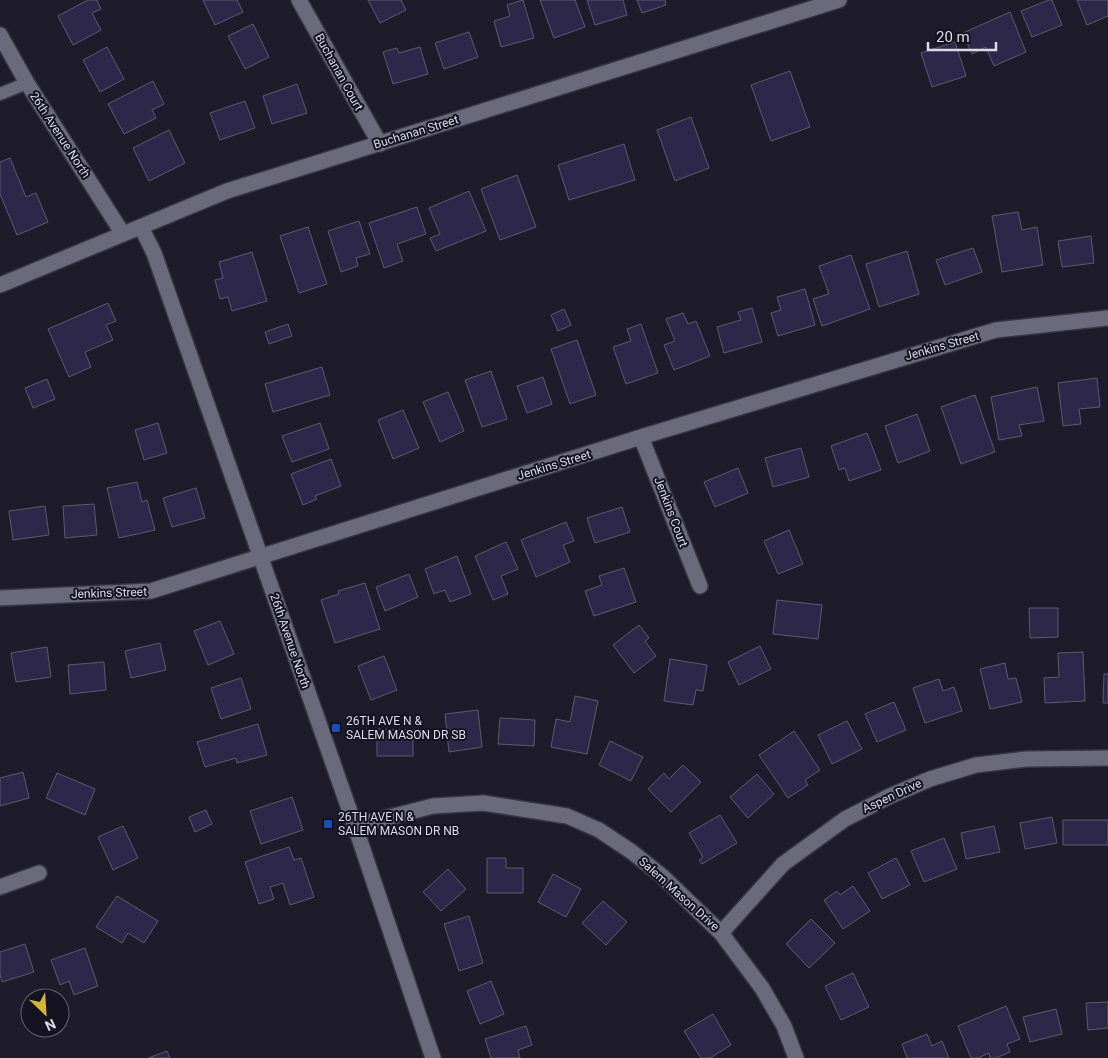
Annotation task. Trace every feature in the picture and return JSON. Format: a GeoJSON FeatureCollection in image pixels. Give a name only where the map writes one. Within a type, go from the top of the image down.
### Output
{"type":"FeatureCollection","features":[{"type":"Feature","properties":{"kind":"street","name":"Buchanan Court"},"geometry":{"type":"LineString","coordinates":[[299,0],[380,144]]}},
{"type":"Feature","properties":{"kind":"street","name":"Buchanan Street"},"geometry":{"type":"LineString","coordinates":[[0,284],[227,191],[839,0]]}},
{"type":"Feature","properties":{"kind":"street","name":"26th Avenue North"},"geometry":{"type":"LineString","coordinates":[[0,35],[27,83],[123,234]]}},
{"type":"Feature","properties":{"kind":"street","name":"26th Avenue North"},"geometry":{"type":"LineString","coordinates":[[141,227],[154,253],[261,557],[432,1058]]}},
{"type":"Feature","properties":{"kind":"street","name":"Jenkins Street"},"geometry":{"type":"LineString","coordinates":[[0,598],[151,592],[641,437],[996,330],[1108,318]]}},
{"type":"Feature","properties":{"kind":"street","name":"Jenkins Court"},"geometry":{"type":"LineString","coordinates":[[641,437],[700,586]]}},
{"type":"Feature","properties":{"kind":"street","name":"Aspen Drive"},"geometry":{"type":"LineString","coordinates":[[722,933],[783,864],[845,819],[890,796],[930,779],[976,765],[1026,759],[1108,758]]}},
{"type":"Feature","properties":{"kind":"street","name":"Salem Mason Drive"},"geometry":{"type":"LineString","coordinates":[[354,826],[433,806],[483,802],[567,816],[599,830],[632,852],[662,876],[722,933],[762,988],[784,1026],[796,1058]]}},
{"type":"Feature","properties":{"kind":"street"},"geometry":{"type":"LineString","coordinates":[[0,887],[39,873]]}},
{"type":"Feature","properties":{"kind":"lane"},"geometry":{"type":"LineString","coordinates":[[0,94],[27,83]]}},
{"type":"Feature","properties":{"kind":"building"},"geometry":{"type":"Polygon","coordinates":[[[88,0],[97,0],[101,9],[92,13],[101,30],[73,45],[58,16],[88,0]]]}},
{"type":"Feature","properties":{"kind":"building"},"geometry":{"type":"Polygon","coordinates":[[[203,0],[237,0],[243,12],[215,25],[203,0]]]}},
{"type":"Feature","properties":{"kind":"building"},"geometry":{"type":"Polygon","coordinates":[[[368,0],[401,0],[406,10],[380,23],[368,0]]]}},
{"type":"Feature","properties":{"kind":"building"},"geometry":{"type":"Polygon","coordinates":[[[523,0],[534,38],[501,47],[494,21],[510,16],[507,5],[523,0]]]}},
{"type":"Feature","properties":{"kind":"building"},"geometry":{"type":"Polygon","coordinates":[[[540,0],[575,0],[585,27],[554,38],[540,0]]]}},
{"type":"Feature","properties":{"kind":"building"},"geometry":{"type":"Polygon","coordinates":[[[587,0],[623,0],[627,15],[595,25],[587,0]]]}},
{"type":"Feature","properties":{"kind":"building"},"geometry":{"type":"Polygon","coordinates":[[[637,0],[665,0],[666,5],[642,13],[637,0]]]}},
{"type":"Feature","properties":{"kind":"building"},"geometry":{"type":"Polygon","coordinates":[[[1052,0],[1062,25],[1032,37],[1021,11],[1052,0]]]}},
{"type":"Feature","properties":{"kind":"building"},"geometry":{"type":"Polygon","coordinates":[[[1077,0],[1108,0],[1108,16],[1087,25],[1077,0]]]}},
{"type":"Feature","properties":{"kind":"building"},"geometry":{"type":"Polygon","coordinates":[[[1010,12],[1026,52],[994,66],[986,47],[972,54],[963,33],[1010,12]]]}},
{"type":"Feature","properties":{"kind":"building"},"geometry":{"type":"Polygon","coordinates":[[[253,24],[269,57],[245,69],[228,36],[253,24]]]}},
{"type":"Feature","properties":{"kind":"building"},"geometry":{"type":"Polygon","coordinates":[[[469,32],[478,57],[444,69],[435,43],[469,32]]]}},
{"type":"Feature","properties":{"kind":"building"},"geometry":{"type":"Polygon","coordinates":[[[955,42],[966,76],[932,87],[921,53],[955,42]]]}},
{"type":"Feature","properties":{"kind":"building"},"geometry":{"type":"Polygon","coordinates":[[[107,47],[124,79],[100,92],[83,60],[107,47]]]}},
{"type":"Feature","properties":{"kind":"building"},"geometry":{"type":"Polygon","coordinates":[[[420,47],[428,74],[393,84],[383,52],[397,48],[399,53],[420,47]]]}},
{"type":"Feature","properties":{"kind":"building"},"geometry":{"type":"Polygon","coordinates":[[[790,71],[810,127],[771,141],[751,85],[790,71]]]}},
{"type":"Feature","properties":{"kind":"building"},"geometry":{"type":"Polygon","coordinates":[[[153,81],[164,104],[152,110],[156,118],[124,134],[108,104],[153,81]]]}},
{"type":"Feature","properties":{"kind":"building"},"geometry":{"type":"Polygon","coordinates":[[[297,84],[307,113],[272,124],[263,96],[297,84]]]}},
{"type":"Feature","properties":{"kind":"building"},"geometry":{"type":"Polygon","coordinates":[[[245,101],[255,128],[220,140],[210,113],[245,101]]]}},
{"type":"Feature","properties":{"kind":"building"},"geometry":{"type":"Polygon","coordinates":[[[691,117],[709,168],[675,181],[657,130],[691,117]]]}},
{"type":"Feature","properties":{"kind":"building"},"geometry":{"type":"Polygon","coordinates":[[[169,130],[185,163],[149,181],[133,148],[169,130]]]}},
{"type":"Feature","properties":{"kind":"building"},"geometry":{"type":"Polygon","coordinates":[[[624,144],[635,180],[569,200],[558,165],[624,144]]]}},
{"type":"Feature","properties":{"kind":"building"},"geometry":{"type":"Polygon","coordinates":[[[10,158],[26,197],[36,193],[48,222],[17,235],[0,194],[0,162],[10,158]]]}},
{"type":"Feature","properties":{"kind":"building"},"geometry":{"type":"Polygon","coordinates":[[[517,175],[536,227],[500,240],[481,189],[517,175]]]}},
{"type":"Feature","properties":{"kind":"building"},"geometry":{"type":"Polygon","coordinates":[[[469,191],[486,231],[436,251],[430,238],[440,234],[429,208],[469,191]]]}},
{"type":"Feature","properties":{"kind":"building"},"geometry":{"type":"Polygon","coordinates":[[[417,207],[426,234],[397,244],[403,261],[384,268],[369,223],[417,207]]]}},
{"type":"Feature","properties":{"kind":"building"},"geometry":{"type":"Polygon","coordinates":[[[1018,212],[1022,230],[1037,227],[1043,265],[1002,272],[992,216],[1018,212]]]}},
{"type":"Feature","properties":{"kind":"building"},"geometry":{"type":"Polygon","coordinates":[[[359,221],[370,254],[356,258],[358,266],[341,272],[328,231],[359,221]]]}},
{"type":"Feature","properties":{"kind":"building"},"geometry":{"type":"Polygon","coordinates":[[[308,227],[327,284],[299,293],[280,236],[308,227]]]}},
{"type":"Feature","properties":{"kind":"building"},"geometry":{"type":"Polygon","coordinates":[[[1091,236],[1094,263],[1062,267],[1058,241],[1091,236]]]}},
{"type":"Feature","properties":{"kind":"building"},"geometry":{"type":"Polygon","coordinates":[[[973,248],[982,272],[945,285],[936,260],[973,248]]]}},
{"type":"Feature","properties":{"kind":"building"},"geometry":{"type":"Polygon","coordinates":[[[907,251],[919,294],[879,307],[866,264],[907,251]]]}},
{"type":"Feature","properties":{"kind":"building"},"geometry":{"type":"Polygon","coordinates":[[[252,252],[267,301],[232,311],[228,297],[220,299],[215,280],[223,278],[219,262],[252,252]]]}},
{"type":"Feature","properties":{"kind":"building"},"geometry":{"type":"Polygon","coordinates":[[[851,255],[870,309],[822,326],[813,299],[829,294],[819,266],[851,255]]]}},
{"type":"Feature","properties":{"kind":"building"},"geometry":{"type":"Polygon","coordinates":[[[805,289],[815,325],[778,336],[771,313],[781,310],[777,297],[805,289]]]}},
{"type":"Feature","properties":{"kind":"building"},"geometry":{"type":"Polygon","coordinates":[[[108,303],[116,321],[106,325],[113,340],[85,352],[91,367],[69,377],[48,329],[108,303]]]}},
{"type":"Feature","properties":{"kind":"building"},"geometry":{"type":"Polygon","coordinates":[[[752,308],[762,342],[724,353],[717,327],[741,320],[738,312],[752,308]]]}},
{"type":"Feature","properties":{"kind":"building"},"geometry":{"type":"Polygon","coordinates":[[[564,309],[571,325],[558,331],[551,315],[564,309]]]}},
{"type":"Feature","properties":{"kind":"building"},"geometry":{"type":"Polygon","coordinates":[[[683,313],[688,324],[696,321],[710,356],[674,370],[664,345],[675,341],[666,319],[683,313]]]}},
{"type":"Feature","properties":{"kind":"building"},"geometry":{"type":"Polygon","coordinates":[[[288,324],[292,336],[269,344],[265,332],[288,324]]]}},
{"type":"Feature","properties":{"kind":"building"},"geometry":{"type":"Polygon","coordinates":[[[641,324],[658,373],[626,384],[613,347],[631,341],[627,329],[641,324]]]}},
{"type":"Feature","properties":{"kind":"building"},"geometry":{"type":"Polygon","coordinates":[[[577,340],[596,395],[570,404],[551,349],[577,340]]]}},
{"type":"Feature","properties":{"kind":"building"},"geometry":{"type":"Polygon","coordinates":[[[322,367],[330,395],[273,412],[265,384],[322,367]]]}},
{"type":"Feature","properties":{"kind":"building"},"geometry":{"type":"Polygon","coordinates":[[[491,371],[507,419],[482,427],[465,380],[491,371]]]}},
{"type":"Feature","properties":{"kind":"building"},"geometry":{"type":"Polygon","coordinates":[[[543,377],[552,404],[527,413],[517,386],[543,377]]]}},
{"type":"Feature","properties":{"kind":"building"},"geometry":{"type":"Polygon","coordinates":[[[1097,378],[1100,407],[1079,409],[1081,424],[1063,426],[1058,383],[1097,378]]]}},
{"type":"Feature","properties":{"kind":"building"},"geometry":{"type":"Polygon","coordinates":[[[47,379],[55,399],[33,408],[25,388],[47,379]]]}},
{"type":"Feature","properties":{"kind":"building"},"geometry":{"type":"Polygon","coordinates":[[[1037,387],[1044,421],[1019,425],[1022,436],[999,440],[991,397],[1037,387]]]}},
{"type":"Feature","properties":{"kind":"building"},"geometry":{"type":"Polygon","coordinates":[[[448,392],[464,431],[440,442],[423,402],[448,392]]]}},
{"type":"Feature","properties":{"kind":"building"},"geometry":{"type":"Polygon","coordinates":[[[975,395],[995,452],[961,464],[941,407],[975,395]]]}},
{"type":"Feature","properties":{"kind":"building"},"geometry":{"type":"Polygon","coordinates":[[[403,410],[419,448],[393,459],[378,420],[403,410]]]}},
{"type":"Feature","properties":{"kind":"building"},"geometry":{"type":"Polygon","coordinates":[[[917,414],[930,451],[898,463],[885,426],[917,414]]]}},
{"type":"Feature","properties":{"kind":"building"},"geometry":{"type":"Polygon","coordinates":[[[158,423],[167,453],[144,460],[135,430],[158,423]]]}},
{"type":"Feature","properties":{"kind":"building"},"geometry":{"type":"Polygon","coordinates":[[[320,423],[329,449],[292,462],[282,436],[320,423]]]}},
{"type":"Feature","properties":{"kind":"building"},"geometry":{"type":"Polygon","coordinates":[[[867,433],[881,470],[849,481],[845,468],[839,470],[831,446],[867,433]]]}},
{"type":"Feature","properties":{"kind":"building"},"geometry":{"type":"Polygon","coordinates":[[[801,448],[809,477],[773,487],[765,458],[801,448]]]}},
{"type":"Feature","properties":{"kind":"building"},"geometry":{"type":"Polygon","coordinates":[[[331,459],[341,486],[315,496],[317,499],[303,505],[291,474],[331,459]]]}},
{"type":"Feature","properties":{"kind":"building"},"geometry":{"type":"Polygon","coordinates":[[[738,468],[748,493],[715,507],[704,482],[738,468]]]}},
{"type":"Feature","properties":{"kind":"building"},"geometry":{"type":"Polygon","coordinates":[[[137,482],[142,502],[147,500],[155,530],[119,538],[107,488],[137,482]]]}},
{"type":"Feature","properties":{"kind":"building"},"geometry":{"type":"Polygon","coordinates":[[[196,488],[205,518],[172,527],[163,498],[196,488]]]}},
{"type":"Feature","properties":{"kind":"building"},"geometry":{"type":"Polygon","coordinates":[[[94,504],[97,535],[65,538],[63,506],[94,504]]]}},
{"type":"Feature","properties":{"kind":"building"},"geometry":{"type":"Polygon","coordinates":[[[45,506],[49,535],[13,540],[9,511],[45,506]]]}},
{"type":"Feature","properties":{"kind":"building"},"geometry":{"type":"Polygon","coordinates":[[[622,507],[630,532],[595,543],[587,518],[622,507]]]}},
{"type":"Feature","properties":{"kind":"building"},"geometry":{"type":"Polygon","coordinates":[[[566,522],[574,541],[563,545],[570,562],[536,577],[521,540],[566,522]]]}},
{"type":"Feature","properties":{"kind":"building"},"geometry":{"type":"Polygon","coordinates":[[[789,530],[803,564],[778,574],[764,541],[789,530]]]}},
{"type":"Feature","properties":{"kind":"building"},"geometry":{"type":"Polygon","coordinates":[[[506,542],[518,569],[501,576],[508,594],[493,600],[475,556],[506,542]]]}},
{"type":"Feature","properties":{"kind":"building"},"geometry":{"type":"Polygon","coordinates":[[[457,556],[471,594],[450,602],[445,590],[434,594],[425,569],[457,556]]]}},
{"type":"Feature","properties":{"kind":"building"},"geometry":{"type":"Polygon","coordinates":[[[624,568],[636,602],[594,616],[585,591],[602,585],[599,576],[624,568]]]}},
{"type":"Feature","properties":{"kind":"building"},"geometry":{"type":"Polygon","coordinates":[[[409,574],[418,597],[385,611],[376,587],[409,574]]]}},
{"type":"Feature","properties":{"kind":"building"},"geometry":{"type":"Polygon","coordinates":[[[365,583],[380,629],[335,643],[321,600],[339,594],[338,591],[365,583]]]}},
{"type":"Feature","properties":{"kind":"building"},"geometry":{"type":"Polygon","coordinates":[[[777,600],[822,605],[818,639],[773,634],[777,600]]]}},
{"type":"Feature","properties":{"kind":"building"},"geometry":{"type":"Polygon","coordinates":[[[1029,608],[1058,608],[1058,637],[1030,638],[1029,608]]]}},
{"type":"Feature","properties":{"kind":"building"},"geometry":{"type":"Polygon","coordinates":[[[220,621],[234,654],[208,665],[194,631],[220,621]]]}},
{"type":"Feature","properties":{"kind":"building"},"geometry":{"type":"Polygon","coordinates":[[[639,625],[649,638],[645,641],[656,656],[634,673],[613,645],[639,625]]]}},
{"type":"Feature","properties":{"kind":"building"},"geometry":{"type":"Polygon","coordinates":[[[160,643],[166,670],[131,678],[125,651],[160,643]]]}},
{"type":"Feature","properties":{"kind":"building"},"geometry":{"type":"Polygon","coordinates":[[[760,646],[771,669],[739,685],[728,662],[760,646]]]}},
{"type":"Feature","properties":{"kind":"building"},"geometry":{"type":"Polygon","coordinates":[[[47,647],[51,677],[16,682],[11,653],[47,647]]]}},
{"type":"Feature","properties":{"kind":"building"},"geometry":{"type":"Polygon","coordinates":[[[1083,652],[1085,701],[1045,703],[1044,678],[1059,677],[1058,653],[1083,652]]]}},
{"type":"Feature","properties":{"kind":"building"},"geometry":{"type":"Polygon","coordinates":[[[384,656],[397,690],[371,700],[358,666],[384,656]]]}},
{"type":"Feature","properties":{"kind":"building"},"geometry":{"type":"Polygon","coordinates":[[[670,659],[707,665],[703,691],[696,690],[693,705],[664,701],[670,659]]]}},
{"type":"Feature","properties":{"kind":"building"},"geometry":{"type":"Polygon","coordinates":[[[104,662],[106,690],[70,694],[68,665],[104,662]]]}},
{"type":"Feature","properties":{"kind":"building"},"geometry":{"type":"Polygon","coordinates":[[[1005,663],[1008,679],[1016,678],[1022,702],[990,709],[980,669],[1005,663]]]}},
{"type":"Feature","properties":{"kind":"building"},"geometry":{"type":"Polygon","coordinates":[[[1104,674],[1108,674],[1108,703],[1103,703],[1104,674]]]}},
{"type":"Feature","properties":{"kind":"building"},"geometry":{"type":"Polygon","coordinates":[[[241,678],[251,709],[221,719],[211,688],[241,678]]]}},
{"type":"Feature","properties":{"kind":"building"},"geometry":{"type":"Polygon","coordinates":[[[939,679],[943,691],[954,687],[962,711],[925,723],[913,688],[939,679]]]}},
{"type":"Feature","properties":{"kind":"building"},"geometry":{"type":"Polygon","coordinates":[[[575,696],[598,701],[587,754],[551,747],[556,719],[570,722],[575,696]]]}},
{"type":"Feature","properties":{"kind":"building"},"geometry":{"type":"Polygon","coordinates":[[[894,702],[906,730],[877,742],[865,714],[894,702]]]}},
{"type":"Feature","properties":{"kind":"building"},"geometry":{"type":"Polygon","coordinates":[[[478,710],[482,747],[449,752],[445,714],[478,710]]]}},
{"type":"Feature","properties":{"kind":"building"},"geometry":{"type":"Polygon","coordinates":[[[500,718],[535,720],[534,746],[498,744],[500,718]]]}},
{"type":"Feature","properties":{"kind":"building"},"geometry":{"type":"Polygon","coordinates":[[[847,721],[862,749],[832,764],[818,735],[847,721]]]}},
{"type":"Feature","properties":{"kind":"building"},"geometry":{"type":"Polygon","coordinates":[[[258,724],[267,755],[237,763],[236,758],[205,767],[197,742],[258,724]]]}},
{"type":"Feature","properties":{"kind":"building"},"geometry":{"type":"Polygon","coordinates":[[[377,729],[413,730],[413,756],[377,756],[377,729]]]}},
{"type":"Feature","properties":{"kind":"building"},"geometry":{"type":"Polygon","coordinates":[[[794,731],[820,770],[805,780],[808,785],[788,798],[759,755],[794,731]]]}},
{"type":"Feature","properties":{"kind":"building"},"geometry":{"type":"Polygon","coordinates":[[[610,741],[643,757],[631,781],[599,765],[610,741]]]}},
{"type":"Feature","properties":{"kind":"building"},"geometry":{"type":"Polygon","coordinates":[[[683,765],[701,782],[671,812],[648,789],[664,773],[669,779],[683,765]]]}},
{"type":"Feature","properties":{"kind":"building"},"geometry":{"type":"Polygon","coordinates":[[[23,772],[29,798],[0,806],[0,778],[23,772]]]}},
{"type":"Feature","properties":{"kind":"building"},"geometry":{"type":"Polygon","coordinates":[[[57,773],[95,789],[85,815],[46,798],[57,773]]]}},
{"type":"Feature","properties":{"kind":"building"},"geometry":{"type":"Polygon","coordinates":[[[757,774],[774,794],[748,818],[730,797],[757,774]]]}},
{"type":"Feature","properties":{"kind":"building"},"geometry":{"type":"Polygon","coordinates":[[[292,797],[303,830],[261,844],[250,811],[292,797]]]}},
{"type":"Feature","properties":{"kind":"building"},"geometry":{"type":"Polygon","coordinates":[[[206,810],[212,824],[195,832],[189,817],[206,810]]]}},
{"type":"Feature","properties":{"kind":"building"},"geometry":{"type":"Polygon","coordinates":[[[720,815],[737,843],[702,864],[699,860],[703,857],[689,833],[720,815]]]}},
{"type":"Feature","properties":{"kind":"building"},"geometry":{"type":"Polygon","coordinates":[[[1052,817],[1057,843],[1025,849],[1020,823],[1052,817]]]}},
{"type":"Feature","properties":{"kind":"building"},"geometry":{"type":"Polygon","coordinates":[[[1063,820],[1108,820],[1108,845],[1063,845],[1063,820]]]}},
{"type":"Feature","properties":{"kind":"building"},"geometry":{"type":"Polygon","coordinates":[[[123,826],[138,858],[113,870],[98,837],[123,826]]]}},
{"type":"Feature","properties":{"kind":"building"},"geometry":{"type":"Polygon","coordinates":[[[994,826],[1000,852],[966,859],[961,833],[994,826]]]}},
{"type":"Feature","properties":{"kind":"building"},"geometry":{"type":"Polygon","coordinates":[[[944,838],[957,869],[924,882],[911,851],[944,838]]]}},
{"type":"Feature","properties":{"kind":"building"},"geometry":{"type":"Polygon","coordinates":[[[289,847],[294,860],[301,858],[314,897],[290,905],[283,883],[270,887],[274,899],[259,904],[245,862],[289,847]]]}},
{"type":"Feature","properties":{"kind":"building"},"geometry":{"type":"Polygon","coordinates":[[[487,858],[506,858],[506,868],[523,868],[523,893],[487,893],[487,858]]]}},
{"type":"Feature","properties":{"kind":"building"},"geometry":{"type":"Polygon","coordinates":[[[896,858],[910,885],[882,899],[868,873],[896,858]]]}},
{"type":"Feature","properties":{"kind":"building"},"geometry":{"type":"Polygon","coordinates":[[[448,869],[466,889],[441,911],[423,892],[448,869]]]}},
{"type":"Feature","properties":{"kind":"building"},"geometry":{"type":"Polygon","coordinates":[[[553,874],[581,889],[566,917],[538,902],[553,874]]]}},
{"type":"Feature","properties":{"kind":"building"},"geometry":{"type":"Polygon","coordinates":[[[853,886],[870,911],[843,929],[824,900],[837,891],[840,895],[853,886]]]}},
{"type":"Feature","properties":{"kind":"building"},"geometry":{"type":"Polygon","coordinates":[[[117,896],[158,921],[144,943],[128,933],[122,943],[96,927],[117,896]]]}},
{"type":"Feature","properties":{"kind":"building"},"geometry":{"type":"Polygon","coordinates":[[[603,901],[627,922],[606,945],[582,923],[603,901]]]}},
{"type":"Feature","properties":{"kind":"building"},"geometry":{"type":"Polygon","coordinates":[[[469,916],[483,963],[459,971],[444,924],[469,916]]]}},
{"type":"Feature","properties":{"kind":"building"},"geometry":{"type":"Polygon","coordinates":[[[811,919],[835,943],[809,968],[786,944],[811,919]]]}},
{"type":"Feature","properties":{"kind":"building"},"geometry":{"type":"Polygon","coordinates":[[[25,944],[34,972],[2,982],[0,952],[25,944]]]}},
{"type":"Feature","properties":{"kind":"building"},"geometry":{"type":"Polygon","coordinates":[[[85,948],[98,986],[74,995],[69,981],[60,985],[51,960],[85,948]]]}},
{"type":"Feature","properties":{"kind":"building"},"geometry":{"type":"Polygon","coordinates":[[[853,973],[869,1007],[841,1020],[825,986],[853,973]]]}},
{"type":"Feature","properties":{"kind":"building"},"geometry":{"type":"Polygon","coordinates":[[[491,981],[504,1014],[480,1024],[467,991],[491,981]]]}},
{"type":"Feature","properties":{"kind":"building"},"geometry":{"type":"Polygon","coordinates":[[[1108,1002],[1108,1028],[1088,1030],[1086,1003],[1108,1002]]]}},
{"type":"Feature","properties":{"kind":"building"},"geometry":{"type":"Polygon","coordinates":[[[1006,1006],[1020,1039],[1007,1044],[1010,1052],[996,1058],[990,1058],[989,1053],[978,1058],[971,1058],[958,1026],[1006,1006]]]}},
{"type":"Feature","properties":{"kind":"building"},"geometry":{"type":"Polygon","coordinates":[[[1056,1009],[1062,1034],[1030,1042],[1023,1017],[1056,1009]]]}},
{"type":"Feature","properties":{"kind":"building"},"geometry":{"type":"Polygon","coordinates":[[[713,1014],[731,1045],[710,1058],[701,1058],[684,1031],[713,1014]]]}},
{"type":"Feature","properties":{"kind":"building"},"geometry":{"type":"Polygon","coordinates":[[[526,1026],[532,1045],[518,1050],[520,1058],[491,1058],[485,1039],[526,1026]]]}},
{"type":"Feature","properties":{"kind":"building"},"geometry":{"type":"Polygon","coordinates":[[[927,1034],[932,1046],[942,1041],[949,1058],[907,1058],[902,1044],[927,1034]]]}},
{"type":"Feature","properties":{"kind":"building"},"geometry":{"type":"Polygon","coordinates":[[[167,1051],[170,1058],[148,1058],[167,1051]]]}},
{"type":"Feature","properties":{"kind":"place","name":"26TH AVE N & SALEM MASON DR SB"},"geometry":{"type":"Point","coordinates":[336,728]}},
{"type":"Feature","properties":{"kind":"place","name":"26TH AVE N & SALEM MASON DR NB"},"geometry":{"type":"Point","coordinates":[328,824]}}]}
